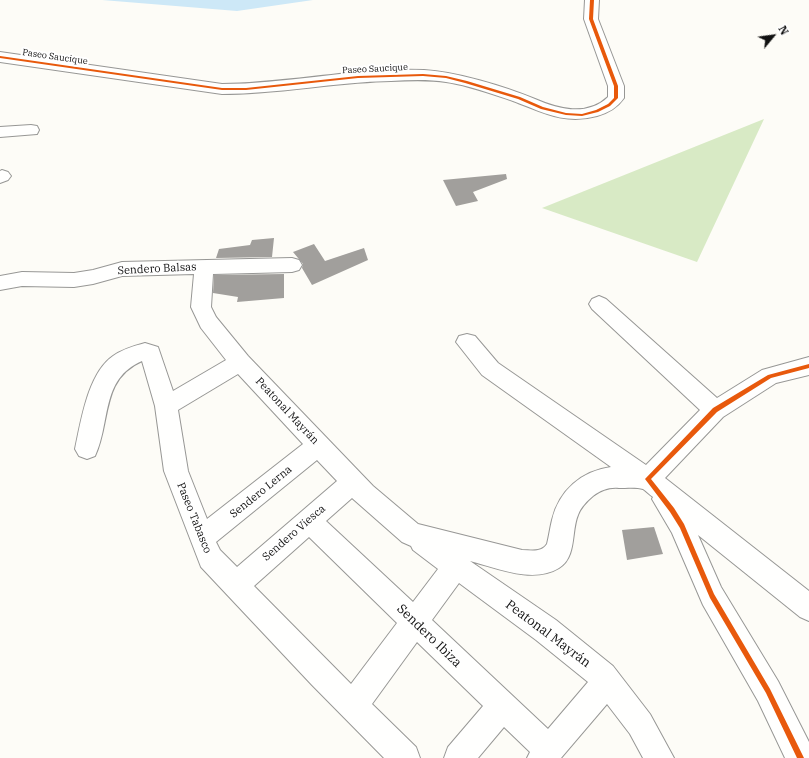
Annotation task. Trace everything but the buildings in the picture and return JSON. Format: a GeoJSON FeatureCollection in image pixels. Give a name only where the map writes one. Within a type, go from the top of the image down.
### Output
{"type":"FeatureCollection","features":[{"type":"Feature","properties":{"kind":"street","name":"Paseo Saucique"},"geometry":{"type":"LineString","coordinates":[[0,57],[222,89],[246,90],[358,77],[423,75],[446,77],[519,98],[542,108],[566,114],[582,115],[609,105],[616,98],[616,86],[591,19],[592,0]]}},
{"type":"Feature","properties":{"kind":"street"},"geometry":{"type":"LineString","coordinates":[[0,132],[31,130]]}},
{"type":"Feature","properties":{"kind":"street","name":"Sendero Balsas"},"geometry":{"type":"LineString","coordinates":[[0,284],[22,280],[74,280],[93,277],[122,269],[292,265]]}},
{"type":"Feature","properties":{"kind":"street","name":"Peatonal Mayrán"},"geometry":{"type":"LineString","coordinates":[[204,267],[201,307],[208,322],[240,362],[364,494],[411,534],[546,630],[603,676],[640,724],[659,758]]}},
{"type":"Feature","properties":{"kind":"street"},"geometry":{"type":"LineString","coordinates":[[599,304],[715,410]]}},
{"type":"Feature","properties":{"kind":"street"},"geometry":{"type":"LineString","coordinates":[[467,342],[490,369],[648,479],[809,608]]}},
{"type":"Feature","properties":{"kind":"street","name":"Paseo Tabasco"},"geometry":{"type":"LineString","coordinates":[[87,449],[96,408],[107,379],[118,364],[145,351],[150,353],[166,406],[176,471],[210,558],[405,758]]}},
{"type":"Feature","properties":{"kind":"street"},"geometry":{"type":"LineString","coordinates":[[166,406],[240,362]]}},
{"type":"Feature","properties":{"kind":"street"},"geometry":{"type":"LineString","coordinates":[[648,479],[715,410],[770,376],[809,366]]}},
{"type":"Feature","properties":{"kind":"street","name":"Sendero Lerna"},"geometry":{"type":"LineString","coordinates":[[202,538],[319,445]]}},
{"type":"Feature","properties":{"kind":"street","name":"Peatonal Mayrán"},"geometry":{"type":"LineString","coordinates":[[411,534],[522,562],[549,560],[559,550],[566,513],[575,496],[592,483],[607,478],[648,479]]}},
{"type":"Feature","properties":{"kind":"street"},"geometry":{"type":"LineString","coordinates":[[648,479],[672,510],[682,526],[712,596],[768,691],[801,758]]}},
{"type":"Feature","properties":{"kind":"street","name":"Sendero Viesca"},"geometry":{"type":"LineString","coordinates":[[236,585],[353,482]]}},
{"type":"Feature","properties":{"kind":"street","name":"Sendero Ibiza"},"geometry":{"type":"LineString","coordinates":[[309,521],[502,706],[545,754]]}},
{"type":"Feature","properties":{"kind":"street"},"geometry":{"type":"LineString","coordinates":[[353,706],[456,566]]}},
{"type":"Feature","properties":{"kind":"street"},"geometry":{"type":"LineString","coordinates":[[545,754],[607,682]]}},
{"type":"Feature","properties":{"kind":"street"},"geometry":{"type":"LineString","coordinates":[[459,758],[502,706]]}},
{"type":"Feature","properties":{"kind":"green space"},"geometry":{"type":"Polygon","coordinates":[[[764,119],[697,262],[542,208],[764,119]]]}},
{"type":"Feature","properties":{"kind":"water"},"geometry":{"type":"Polygon","coordinates":[[[102,0],[313,0],[237,11],[102,0]]]}},
{"type":"Feature","properties":{"kind":"cycle path"},"geometry":{"type":"LineString","coordinates":[[0,57],[222,89],[246,89],[358,77],[423,75],[446,77],[519,98],[542,108],[566,114],[582,115],[597,111],[609,105],[616,98],[616,86],[591,19],[592,0]]}},
{"type":"Feature","properties":{"kind":"cycle path"},"geometry":{"type":"LineString","coordinates":[[801,758],[768,691],[712,596],[682,526],[672,510],[648,479],[715,410],[770,376],[809,366]]}}]}
